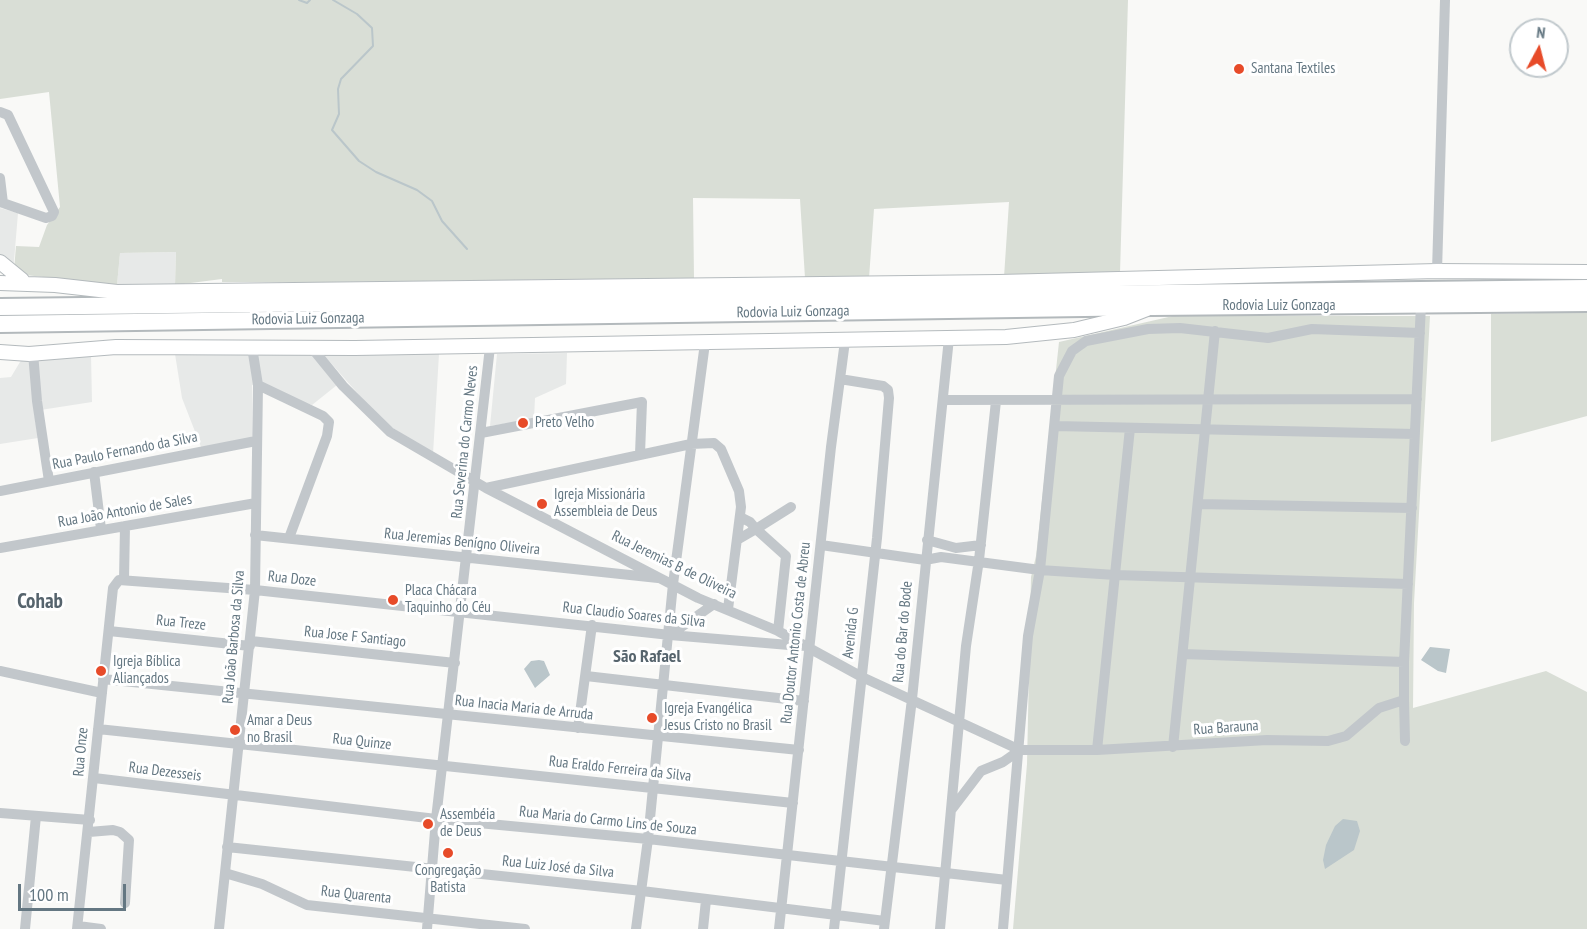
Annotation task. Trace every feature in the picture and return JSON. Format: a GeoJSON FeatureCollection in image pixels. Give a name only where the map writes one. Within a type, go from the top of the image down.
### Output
{"type":"FeatureCollection","features":[{"type":"Feature","properties":{"kind":"highway","name":"Rodovia Luiz Gonzaga"},"geometry":{"type":"LineString","coordinates":[[0,318],[1587,288]]}},
{"type":"Feature","properties":{"kind":"highway","name":"Rodovia Luiz Gonzaga"},"geometry":{"type":"LineString","coordinates":[[0,318],[1587,303]]}},
{"type":"Feature","properties":{"kind":"main road"},"geometry":{"type":"LineString","coordinates":[[0,262],[27,282]]}},
{"type":"Feature","properties":{"kind":"main road"},"geometry":{"type":"LineString","coordinates":[[0,283],[27,282],[117,292],[999,282],[1437,271],[1587,272]]}},
{"type":"Feature","properties":{"kind":"main road"},"geometry":{"type":"LineString","coordinates":[[0,273],[27,282]]}},
{"type":"Feature","properties":{"kind":"main road"},"geometry":{"type":"LineString","coordinates":[[0,352],[28,353],[104,347],[490,346],[1035,336],[1074,330],[1124,318],[1152,307]]}},
{"type":"Feature","properties":{"kind":"main road"},"geometry":{"type":"LineString","coordinates":[[0,361],[28,353]]}},
{"type":"Feature","properties":{"kind":"street"},"geometry":{"type":"LineString","coordinates":[[1437,271],[1445,0]]}},
{"type":"Feature","properties":{"kind":"street"},"geometry":{"type":"LineString","coordinates":[[0,112],[8,115],[54,212],[52,216],[46,218],[2,202],[0,178]]}},
{"type":"Feature","properties":{"kind":"street"},"geometry":{"type":"LineString","coordinates":[[1405,741],[1404,662],[1421,305]]}},
{"type":"Feature","properties":{"kind":"street"},"geometry":{"type":"LineString","coordinates":[[1003,929],[1020,750],[1026,648],[1040,570],[1059,376],[1072,351],[1081,343],[1148,329],[1180,328],[1268,338],[1312,328],[1420,333]]}},
{"type":"Feature","properties":{"kind":"street"},"geometry":{"type":"LineString","coordinates":[[1173,747],[1189,578],[1210,401],[1215,331]]}},
{"type":"Feature","properties":{"kind":"street","name":"Rua do Bar do Bode"},"geometry":{"type":"LineString","coordinates":[[884,925],[912,699],[949,338]]}},
{"type":"Feature","properties":{"kind":"street","name":"Rua Doutor Antonio Costa de Abreu"},"geometry":{"type":"LineString","coordinates":[[779,929],[808,647],[845,341]]}},
{"type":"Feature","properties":{"kind":"street"},"geometry":{"type":"LineString","coordinates":[[636,929],[648,839],[669,635],[669,582],[705,343]]}},
{"type":"Feature","properties":{"kind":"street","name":"Rua Severina do Carmo Neves"},"geometry":{"type":"LineString","coordinates":[[444,765],[490,346]]}},
{"type":"Feature","properties":{"kind":"street","name":"Rua João Barbosa da Silva"},"geometry":{"type":"LineString","coordinates":[[219,929],[255,590],[258,385],[252,347]]}},
{"type":"Feature","properties":{"kind":"street","name":"Rua Jeremias B de Oliveira"},"geometry":{"type":"LineString","coordinates":[[312,348],[343,386],[383,427],[486,488],[669,582],[808,647],[862,677],[1020,750]]}},
{"type":"Feature","properties":{"kind":"street"},"geometry":{"type":"LineString","coordinates":[[28,353],[49,481]]}},
{"type":"Feature","properties":{"kind":"street","name":"Avenida G"},"geometry":{"type":"LineString","coordinates":[[834,929],[886,451],[889,393],[883,386],[840,379]]}},
{"type":"Feature","properties":{"kind":"street"},"geometry":{"type":"LineString","coordinates":[[258,385],[323,416],[329,422],[327,436],[289,538]]}},
{"type":"Feature","properties":{"kind":"street"},"geometry":{"type":"LineString","coordinates":[[943,400],[1056,402],[1417,399]]}},
{"type":"Feature","properties":{"kind":"street"},"geometry":{"type":"LineString","coordinates":[[940,929],[966,646],[981,546],[996,401]]}},
{"type":"Feature","properties":{"kind":"street"},"geometry":{"type":"LineString","coordinates":[[481,433],[642,402],[640,454]]}},
{"type":"Feature","properties":{"kind":"street"},"geometry":{"type":"LineString","coordinates":[[1055,426],[1415,434]]}},
{"type":"Feature","properties":{"kind":"street"},"geometry":{"type":"LineString","coordinates":[[1097,750],[1130,428]]}},
{"type":"Feature","properties":{"kind":"street","name":"Rua Paulo Fernando da Silva"},"geometry":{"type":"LineString","coordinates":[[0,491],[256,441]]}},
{"type":"Feature","properties":{"kind":"street"},"geometry":{"type":"LineString","coordinates":[[486,488],[691,444],[709,442],[718,446],[739,491],[740,517],[728,609]]}},
{"type":"Feature","properties":{"kind":"street"},"geometry":{"type":"LineString","coordinates":[[94,472],[101,530]]}},
{"type":"Feature","properties":{"kind":"street","name":"Rua João Antonio de Sales"},"geometry":{"type":"LineString","coordinates":[[0,548],[256,504]]}},
{"type":"Feature","properties":{"kind":"street"},"geometry":{"type":"LineString","coordinates":[[1198,504],[1412,508]]}},
{"type":"Feature","properties":{"kind":"street"},"geometry":{"type":"LineString","coordinates":[[737,540],[790,507]]}},
{"type":"Feature","properties":{"kind":"street"},"geometry":{"type":"LineString","coordinates":[[740,517],[750,522],[786,556],[778,632]]}},
{"type":"Feature","properties":{"kind":"street","name":"Rua Onze"},"geometry":{"type":"LineString","coordinates":[[77,928],[113,588],[122,580],[125,526]]}},
{"type":"Feature","properties":{"kind":"street","name":"Rua Jeremias Benígno Oliveira"},"geometry":{"type":"LineString","coordinates":[[255,535],[669,582]]}},
{"type":"Feature","properties":{"kind":"street"},"geometry":{"type":"LineString","coordinates":[[927,540],[956,548],[981,546]]}},
{"type":"Feature","properties":{"kind":"street"},"geometry":{"type":"LineString","coordinates":[[821,545],[925,560],[936,557],[979,560],[1040,570],[1115,575],[1408,584]]}},
{"type":"Feature","properties":{"kind":"street","name":"Rua Doze"},"geometry":{"type":"LineString","coordinates":[[122,580],[255,590],[461,612]]}},
{"type":"Feature","properties":{"kind":"street"},"geometry":{"type":"LineString","coordinates":[[669,635],[714,604]]}},
{"type":"Feature","properties":{"kind":"street","name":"Rua Claudio Soares da Silva"},"geometry":{"type":"LineString","coordinates":[[461,612],[697,638],[808,647]]}},
{"type":"Feature","properties":{"kind":"street"},"geometry":{"type":"LineString","coordinates":[[697,638],[701,613]]}},
{"type":"Feature","properties":{"kind":"street"},"geometry":{"type":"LineString","coordinates":[[578,728],[592,625]]}},
{"type":"Feature","properties":{"kind":"street","name":"Rua Treze"},"geometry":{"type":"LineString","coordinates":[[109,631],[250,643]]}},
{"type":"Feature","properties":{"kind":"street","name":"Rua Jose F Santiago"},"geometry":{"type":"LineString","coordinates":[[250,643],[455,663]]}},
{"type":"Feature","properties":{"kind":"street"},"geometry":{"type":"LineString","coordinates":[[1183,654],[1404,662]]}},
{"type":"Feature","properties":{"kind":"street"},"geometry":{"type":"LineString","coordinates":[[0,671],[102,693]]}},
{"type":"Feature","properties":{"kind":"street"},"geometry":{"type":"LineString","coordinates":[[586,676],[804,700]]}},
{"type":"Feature","properties":{"kind":"street","name":"Rua Inacia Maria de Arruda"},"geometry":{"type":"LineString","coordinates":[[103,679],[799,750]]}},
{"type":"Feature","properties":{"kind":"street","name":"Rua Barauna"},"geometry":{"type":"LineString","coordinates":[[1020,750],[1173,747],[1267,740],[1328,741],[1346,736],[1379,708],[1404,700]]}},
{"type":"Feature","properties":{"kind":"street","name":"Rua Quinze"},"geometry":{"type":"LineString","coordinates":[[98,729],[444,765]]}},
{"type":"Feature","properties":{"kind":"street"},"geometry":{"type":"LineString","coordinates":[[952,809],[981,771],[1003,762],[1020,750]]}},
{"type":"Feature","properties":{"kind":"street"},"geometry":{"type":"LineString","coordinates":[[427,929],[436,819],[444,765]]}},
{"type":"Feature","properties":{"kind":"street","name":"Rua Eraldo Ferreira da Silva"},"geometry":{"type":"LineString","coordinates":[[444,765],[793,803]]}},
{"type":"Feature","properties":{"kind":"street","name":"Rua Dezesseis"},"geometry":{"type":"LineString","coordinates":[[94,778],[233,796]]}},
{"type":"Feature","properties":{"kind":"street","name":"Rua Maria do Carmo Lins de Souza"},"geometry":{"type":"LineString","coordinates":[[233,796],[436,819],[648,839],[1007,880]]}},
{"type":"Feature","properties":{"kind":"street"},"geometry":{"type":"LineString","coordinates":[[0,813],[36,816],[120,832],[129,840],[125,903]]}},
{"type":"Feature","properties":{"kind":"street"},"geometry":{"type":"LineString","coordinates":[[25,929],[36,816]]}},
{"type":"Feature","properties":{"kind":"street","name":"Rua Luiz José da Silva"},"geometry":{"type":"LineString","coordinates":[[227,847],[642,891],[836,916],[884,925]]}},
{"type":"Feature","properties":{"kind":"street","name":"Rua Quarenta"},"geometry":{"type":"LineString","coordinates":[[225,873],[262,884],[307,905],[525,929]]}},
{"type":"Feature","properties":{"kind":"street"},"geometry":{"type":"LineString","coordinates":[[702,929],[706,900]]}},
{"type":"Feature","properties":{"kind":"street"},"geometry":{"type":"LineString","coordinates":[[77,928],[101,929]]}},
{"type":"Feature","properties":{"kind":"shaded area"},"geometry":{"type":"Polygon","coordinates":[[[0,0],[1128,0],[1120,273],[1004,277],[1009,202],[874,209],[869,278],[805,278],[800,199],[693,198],[694,278],[331,282],[222,282],[222,279],[175,285],[176,252],[120,253],[117,285],[25,275],[14,270],[16,246],[39,247],[47,225],[60,207],[49,92],[0,99],[0,0]]]}},
{"type":"Feature","properties":{"kind":"shaded area"},"geometry":{"type":"Polygon","coordinates":[[[0,208],[18,213],[13,273],[0,254],[0,208]]]}},
{"type":"Feature","properties":{"kind":"shaded area"},"geometry":{"type":"Polygon","coordinates":[[[176,252],[175,285],[117,285],[120,253],[176,252]]]}},
{"type":"Feature","properties":{"kind":"shaded area"},"geometry":{"type":"Polygon","coordinates":[[[1587,312],[1587,416],[1491,442],[1491,314],[1587,312]]]}},
{"type":"Feature","properties":{"kind":"shaded area"},"geometry":{"type":"Polygon","coordinates":[[[1173,316],[1430,316],[1414,603],[1413,708],[1546,671],[1587,692],[1587,929],[1013,929],[1027,764],[1031,577],[1036,556],[1059,342],[1173,316]]]}},
{"type":"Feature","properties":{"kind":"shaded area"},"geometry":{"type":"Polygon","coordinates":[[[309,351],[337,385],[312,405],[252,385],[252,439],[201,447],[182,398],[175,354],[309,351]]]}},
{"type":"Feature","properties":{"kind":"shaded area"},"geometry":{"type":"Polygon","coordinates":[[[567,353],[566,384],[535,398],[534,419],[490,426],[497,354],[567,353]]]}},
{"type":"Feature","properties":{"kind":"shaded area"},"geometry":{"type":"Polygon","coordinates":[[[323,354],[439,354],[433,454],[382,421],[323,354]]]}},
{"type":"Feature","properties":{"kind":"shaded area"},"geometry":{"type":"Polygon","coordinates":[[[91,355],[92,402],[34,411],[38,438],[0,444],[0,378],[11,377],[23,357],[91,355]]]}},
{"type":"Feature","properties":{"kind":"shaded area"},"geometry":{"type":"Polygon","coordinates":[[[1430,647],[1450,649],[1446,673],[1438,671],[1421,660],[1430,647]]]}},
{"type":"Feature","properties":{"kind":"shaded area"},"geometry":{"type":"Polygon","coordinates":[[[531,661],[544,661],[550,675],[535,688],[524,669],[531,661]]]}},
{"type":"Feature","properties":{"kind":"shaded area"},"geometry":{"type":"Polygon","coordinates":[[[1343,819],[1357,821],[1360,831],[1354,850],[1325,869],[1323,860],[1326,845],[1335,826],[1343,819]]]}},
{"type":"Feature","properties":{"kind":"waterway"},"geometry":{"type":"LineString","coordinates":[[299,0],[307,3],[310,0]]}},
{"type":"Feature","properties":{"kind":"waterway"},"geometry":{"type":"LineString","coordinates":[[333,0],[357,14],[372,28],[373,46],[341,79],[338,89],[339,114],[332,130],[359,161],[376,172],[417,190],[432,201],[442,221],[467,249]]}},
{"type":"Feature","properties":{"kind":"place","name":"Santana Textiles"},"geometry":{"type":"Point","coordinates":[1239,69]}},
{"type":"Feature","properties":{"kind":"place","name":"Preto Velho"},"geometry":{"type":"Point","coordinates":[523,423]}},
{"type":"Feature","properties":{"kind":"place","name":"Igreja Missionária Assembleia de Deus"},"geometry":{"type":"Point","coordinates":[542,504]}},
{"type":"Feature","properties":{"kind":"place","name":"Placa Chácara Taquinho do Céu"},"geometry":{"type":"Point","coordinates":[393,600]}},
{"type":"Feature","properties":{"kind":"place","name":"Igreja Bíblica Aliançados"},"geometry":{"type":"Point","coordinates":[101,671]}},
{"type":"Feature","properties":{"kind":"place","name":"Igreja Evangélica Jesus Cristo no Brasil"},"geometry":{"type":"Point","coordinates":[652,718]}},
{"type":"Feature","properties":{"kind":"place","name":"Amar a Deus no Brasil"},"geometry":{"type":"Point","coordinates":[235,730]}},
{"type":"Feature","properties":{"kind":"place","name":"Assembéia de Deus"},"geometry":{"type":"Point","coordinates":[428,824]}},
{"type":"Feature","properties":{"kind":"place","name":"Congregação Batista"},"geometry":{"type":"Point","coordinates":[448,853]}},
{"type":"Feature","properties":{"kind":"district","name":"Cohab"},"geometry":{"type":"Point","coordinates":[40,602]}},
{"type":"Feature","properties":{"kind":"district","name":"São Rafael"},"geometry":{"type":"Point","coordinates":[647,657]}}]}
